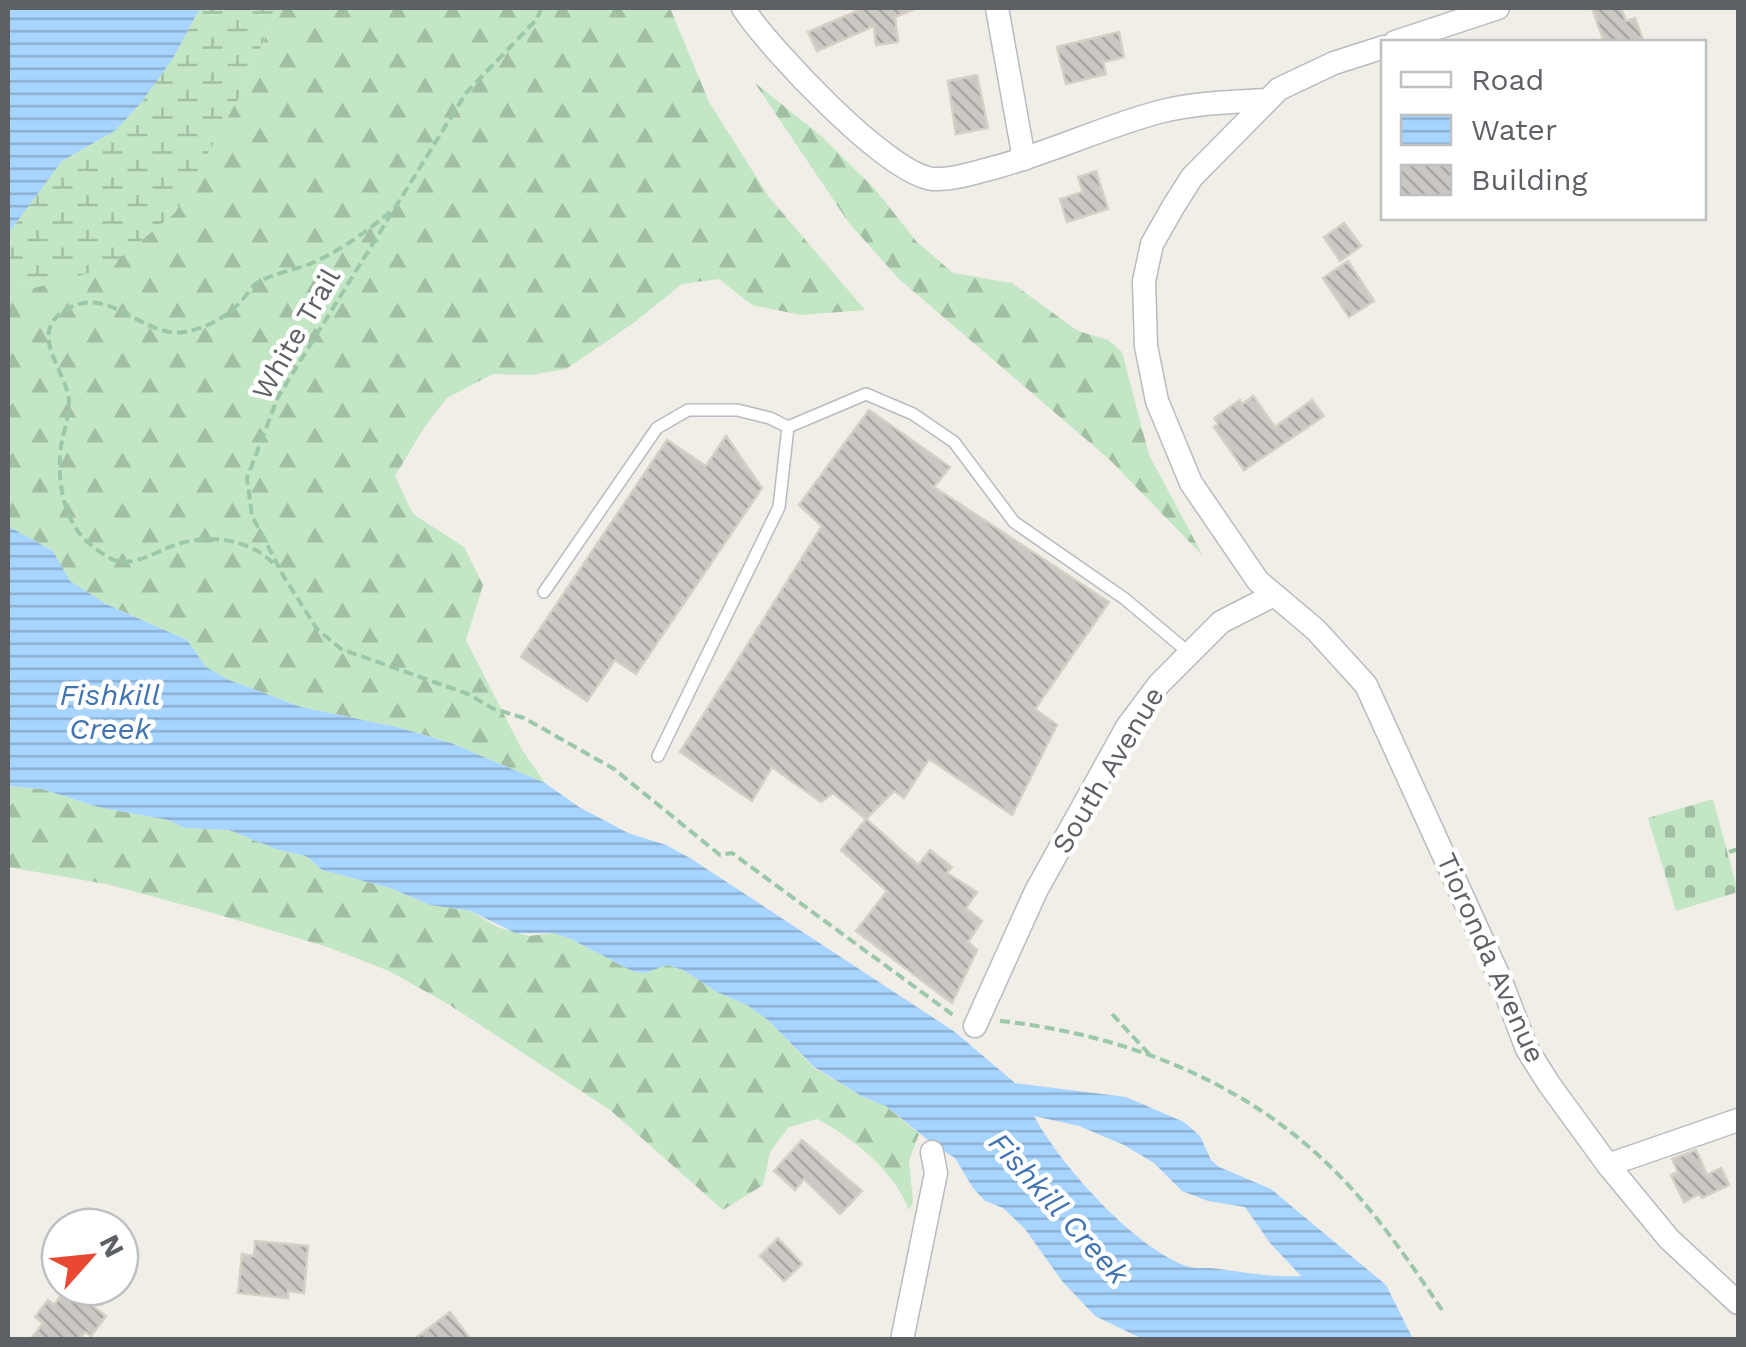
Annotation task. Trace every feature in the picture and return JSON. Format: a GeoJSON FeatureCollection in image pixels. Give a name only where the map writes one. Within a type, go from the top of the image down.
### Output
{"type":"FeatureCollection","features":[{"type":"Feature","properties":{"kind":"street"},"geometry":{"type":"LineString","coordinates":[[743,8],[799,74],[838,112],[917,175],[930,178],[962,176],[1024,160],[1160,112],[1216,102],[1265,100]]}},
{"type":"Feature","properties":{"kind":"street"},"geometry":{"type":"LineString","coordinates":[[997,8],[1024,160]]}},
{"type":"Feature","properties":{"kind":"street"},"geometry":{"type":"LineString","coordinates":[[1400,40],[1438,22],[1498,8]]}},
{"type":"Feature","properties":{"kind":"street"},"geometry":{"type":"LineString","coordinates":[[1274,596],[1258,581],[1191,483],[1171,440],[1157,401],[1146,346],[1144,281],[1152,244],[1192,177],[1265,100],[1307,74],[1381,47]]}},
{"type":"Feature","properties":{"kind":"street","name":"South Avenue"},"geometry":{"type":"LineString","coordinates":[[972,1022],[1036,891],[1127,727],[1159,684],[1221,622],[1274,596]]}},
{"type":"Feature","properties":{"kind":"street","name":"Tioronda Avenue"},"geometry":{"type":"LineString","coordinates":[[1274,596],[1316,630],[1366,685],[1485,945],[1527,1049],[1608,1166],[1669,1239],[1738,1303]]}},
{"type":"Feature","properties":{"kind":"street"},"geometry":{"type":"LineString","coordinates":[[1608,1166],[1738,1120]]}},
{"type":"Feature","properties":{"kind":"street"},"geometry":{"type":"LineString","coordinates":[[902,1340],[936,1173],[932,1152]]}},
{"type":"Feature","properties":{"kind":"lane"},"geometry":{"type":"LineString","coordinates":[[788,428],[866,394],[913,414],[954,442],[1014,522],[1126,599],[1188,652]]}},
{"type":"Feature","properties":{"kind":"lane"},"geometry":{"type":"LineString","coordinates":[[544,592],[657,428],[688,410],[737,410],[770,418],[788,428]]}},
{"type":"Feature","properties":{"kind":"lane"},"geometry":{"type":"LineString","coordinates":[[658,756],[779,507],[788,428]]}},
{"type":"Feature","properties":{"kind":"path","name":"White Trail"},"geometry":{"type":"LineString","coordinates":[[540,8],[537,19],[466,93],[278,396],[247,478],[252,516],[279,569],[318,629],[341,649],[524,718],[614,769],[720,855],[732,854],[972,1022]]}},
{"type":"Feature","properties":{"kind":"path"},"geometry":{"type":"LineString","coordinates":[[279,569],[249,544],[229,541],[201,539],[170,546],[147,558],[117,561],[88,542],[70,518],[62,493],[60,454],[70,400],[52,360],[48,340],[51,328],[66,309],[106,304],[160,331],[181,333],[198,328],[228,315],[255,284],[311,264],[369,230],[394,210]]}},
{"type":"Feature","properties":{"kind":"path"},"geometry":{"type":"LineString","coordinates":[[1729,852],[1738,850]]}},
{"type":"Feature","properties":{"kind":"path"},"geometry":{"type":"LineString","coordinates":[[1112,1014],[1153,1058]]}},
{"type":"Feature","properties":{"kind":"path"},"geometry":{"type":"LineString","coordinates":[[972,1022],[1048,1026],[1105,1039],[1208,1078],[1270,1116],[1318,1154],[1356,1193],[1442,1310]]}},
{"type":"Feature","properties":{"kind":"green space"},"geometry":{"type":"Polygon","coordinates":[[[200,8],[278,8],[238,99],[175,213],[121,257],[89,273],[34,288],[8,280],[8,234],[62,161],[116,130],[140,104],[172,60],[200,8]]]}},
{"type":"Feature","properties":{"kind":"green space"},"geometry":{"type":"Polygon","coordinates":[[[278,8],[670,8],[709,102],[769,197],[865,310],[801,315],[752,305],[719,279],[682,284],[566,369],[532,375],[493,374],[447,398],[424,428],[395,476],[413,514],[464,547],[483,585],[466,640],[521,748],[545,783],[451,743],[301,707],[227,679],[206,668],[187,640],[106,604],[69,581],[53,551],[8,526],[8,280],[35,288],[238,99],[278,8]]]}},
{"type":"Feature","properties":{"kind":"green space"},"geometry":{"type":"Polygon","coordinates":[[[755,83],[820,135],[875,189],[916,241],[953,273],[1012,283],[1078,331],[1108,340],[1122,352],[1149,455],[1203,556],[1110,460],[899,279],[849,223],[755,83]]]}},
{"type":"Feature","properties":{"kind":"green space"},"geometry":{"type":"Polygon","coordinates":[[[8,786],[42,789],[98,807],[168,820],[185,828],[229,830],[306,856],[322,870],[390,888],[430,905],[471,911],[497,927],[529,936],[553,933],[571,939],[632,971],[645,973],[667,965],[683,970],[747,1005],[768,1020],[814,1068],[886,1106],[919,1134],[909,1160],[913,1202],[909,1210],[894,1182],[871,1157],[845,1135],[817,1119],[789,1127],[770,1152],[763,1185],[723,1210],[610,1110],[448,1004],[389,971],[325,946],[199,909],[106,884],[8,867],[8,786]]]}},
{"type":"Feature","properties":{"kind":"green space"},"geometry":{"type":"Polygon","coordinates":[[[1713,799],[1738,892],[1676,911],[1648,818],[1713,799]]]}},
{"type":"Feature","properties":{"kind":"water"},"geometry":{"type":"Polygon","coordinates":[[[8,8],[200,8],[172,60],[140,104],[116,130],[62,161],[8,234],[8,8]]]}},
{"type":"Feature","properties":{"kind":"water","name":"Fishkill Creek"},"geometry":{"type":"Polygon","coordinates":[[[8,526],[53,551],[70,581],[106,604],[187,640],[206,667],[227,679],[301,707],[451,743],[545,783],[579,807],[628,833],[666,845],[690,858],[955,1032],[1015,1083],[1126,1097],[1184,1122],[1200,1136],[1211,1160],[1219,1167],[1271,1189],[1386,1285],[1413,1339],[1145,1340],[1095,1316],[1062,1281],[1025,1229],[973,1188],[955,1158],[886,1106],[863,1097],[814,1067],[768,1020],[747,1005],[683,970],[667,965],[645,973],[632,971],[571,939],[553,933],[515,933],[471,911],[430,905],[390,888],[322,870],[306,856],[229,830],[185,828],[168,820],[98,807],[42,789],[8,786],[8,526]],[[1034,1116],[1061,1157],[1100,1202],[1165,1256],[1191,1268],[1301,1276],[1270,1243],[1245,1207],[1208,1201],[1182,1191],[1154,1163],[1079,1126],[1034,1116]]]}},
{"type":"Feature","properties":{"kind":"building"},"geometry":{"type":"Polygon","coordinates":[[[864,8],[917,8],[895,17],[898,42],[876,45],[874,26],[817,51],[808,32],[864,8]]]}},
{"type":"Feature","properties":{"kind":"building"},"geometry":{"type":"Polygon","coordinates":[[[1592,8],[1621,8],[1626,21],[1635,18],[1643,40],[1603,40],[1592,8]]]}},
{"type":"Feature","properties":{"kind":"building"},"geometry":{"type":"Polygon","coordinates":[[[1119,32],[1124,57],[1103,62],[1106,74],[1066,84],[1057,47],[1119,32]]]}},
{"type":"Feature","properties":{"kind":"building"},"geometry":{"type":"Polygon","coordinates":[[[977,75],[988,128],[956,134],[948,81],[977,75]]]}},
{"type":"Feature","properties":{"kind":"building"},"geometry":{"type":"Polygon","coordinates":[[[1096,171],[1108,209],[1067,222],[1060,199],[1083,192],[1078,177],[1096,171]]]}},
{"type":"Feature","properties":{"kind":"building"},"geometry":{"type":"Polygon","coordinates":[[[1344,223],[1361,246],[1340,261],[1324,237],[1344,223]]]}},
{"type":"Feature","properties":{"kind":"building"},"geometry":{"type":"Polygon","coordinates":[[[1348,261],[1374,301],[1349,317],[1323,278],[1348,261]]]}},
{"type":"Feature","properties":{"kind":"building"},"geometry":{"type":"Polygon","coordinates":[[[1253,396],[1275,427],[1312,400],[1324,416],[1244,470],[1214,427],[1218,424],[1214,418],[1253,396]]]}},
{"type":"Feature","properties":{"kind":"building"},"geometry":{"type":"Polygon","coordinates":[[[869,410],[950,467],[934,487],[1109,602],[1035,709],[1057,725],[1012,815],[929,759],[904,798],[894,791],[866,819],[833,793],[821,802],[772,767],[752,801],[680,752],[822,526],[799,505],[869,410]]]}},
{"type":"Feature","properties":{"kind":"building"},"geometry":{"type":"Polygon","coordinates":[[[726,436],[762,488],[636,674],[615,660],[587,701],[521,657],[667,440],[706,466],[726,436]]]}},
{"type":"Feature","properties":{"kind":"building"},"geometry":{"type":"Polygon","coordinates":[[[866,819],[918,865],[930,850],[952,867],[947,873],[977,892],[966,908],[982,921],[968,942],[977,950],[952,1003],[856,931],[887,891],[841,850],[866,819]]]}},
{"type":"Feature","properties":{"kind":"building"},"geometry":{"type":"Polygon","coordinates":[[[802,1140],[862,1191],[840,1214],[804,1179],[795,1190],[774,1171],[802,1140]]]}},
{"type":"Feature","properties":{"kind":"building"},"geometry":{"type":"Polygon","coordinates":[[[1696,1150],[1707,1175],[1721,1168],[1729,1185],[1684,1202],[1671,1175],[1678,1172],[1672,1159],[1696,1150]]]}},
{"type":"Feature","properties":{"kind":"building"},"geometry":{"type":"Polygon","coordinates":[[[778,1238],[802,1264],[784,1281],[760,1256],[778,1238]]]}},
{"type":"Feature","properties":{"kind":"building"},"geometry":{"type":"Polygon","coordinates":[[[255,1241],[308,1246],[304,1293],[288,1291],[288,1298],[238,1293],[242,1254],[254,1256],[255,1241]]]}},
{"type":"Feature","properties":{"kind":"building"},"geometry":{"type":"Polygon","coordinates":[[[43,1307],[94,1307],[106,1316],[91,1336],[85,1332],[79,1340],[30,1340],[43,1323],[35,1317],[43,1307]]]}},
{"type":"Feature","properties":{"kind":"building"},"geometry":{"type":"Polygon","coordinates":[[[450,1312],[471,1340],[413,1340],[450,1312]]]}}]}
